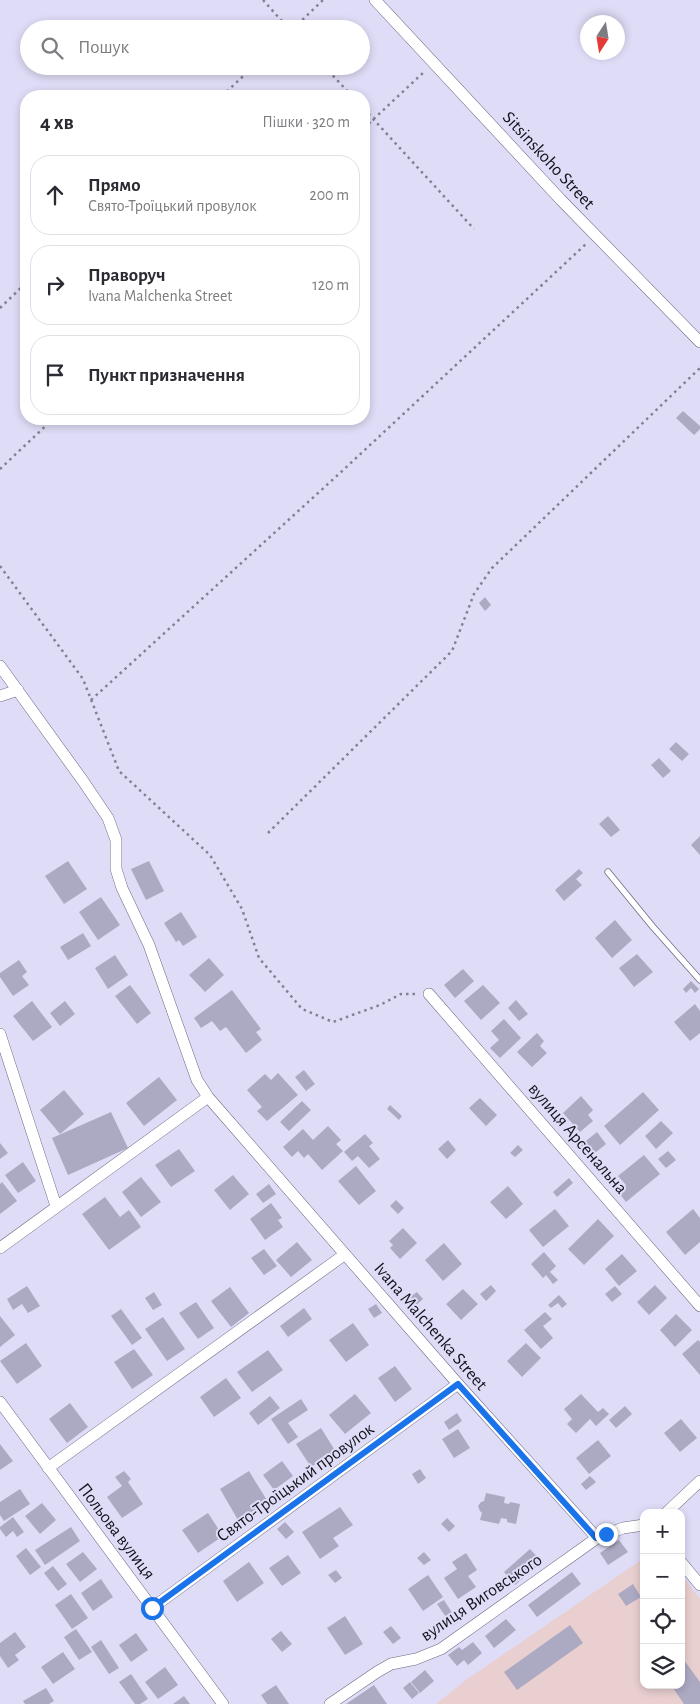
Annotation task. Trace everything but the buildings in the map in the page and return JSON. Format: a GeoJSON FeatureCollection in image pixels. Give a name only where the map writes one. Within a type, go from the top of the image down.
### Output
{"type":"FeatureCollection","features":[{"type":"Feature","properties":{"kind":"street","name":"Sitsinskoho Street"},"geometry":{"type":"LineString","coordinates":[[375,0],[596,235],[700,342]]}},
{"type":"Feature","properties":{"kind":"street","name":"Ivana Malchenka Street"},"geometry":{"type":"LineString","coordinates":[[0,666],[108,818],[116,840],[116,868],[122,888],[149,945],[197,1080],[208,1097],[458,1384],[596,1538]]}},
{"type":"Feature","properties":{"kind":"street"},"geometry":{"type":"LineString","coordinates":[[0,696],[18,690]]}},
{"type":"Feature","properties":{"kind":"street","name":"вулиця Арсенальна"},"geometry":{"type":"LineString","coordinates":[[429,994],[700,1306]]}},
{"type":"Feature","properties":{"kind":"street"},"geometry":{"type":"LineString","coordinates":[[0,1034],[56,1206]]}},
{"type":"Feature","properties":{"kind":"street"},"geometry":{"type":"LineString","coordinates":[[0,1248],[208,1097]]}},
{"type":"Feature","properties":{"kind":"street"},"geometry":{"type":"LineString","coordinates":[[48,1468],[344,1254]]}},
{"type":"Feature","properties":{"kind":"street","name":"Свято-Троїцький провулок"},"geometry":{"type":"LineString","coordinates":[[152,1608],[458,1384]]}},
{"type":"Feature","properties":{"kind":"street","name":"Польова вулиця"},"geometry":{"type":"LineString","coordinates":[[0,1402],[223,1704]]}},
{"type":"Feature","properties":{"kind":"street"},"geometry":{"type":"LineString","coordinates":[[670,1509],[700,1481]]}},
{"type":"Feature","properties":{"kind":"street"},"geometry":{"type":"LineString","coordinates":[[596,1538],[623,1528],[640,1526]]}},
{"type":"Feature","properties":{"kind":"street","name":"вулиця Виговського"},"geometry":{"type":"LineString","coordinates":[[330,1704],[390,1664],[416,1658],[441,1648],[596,1538]]}},
{"type":"Feature","properties":{"kind":"street"},"geometry":{"type":"LineString","coordinates":[[685,1567],[700,1585]]}},
{"type":"Feature","properties":{"kind":"lane"},"geometry":{"type":"LineString","coordinates":[[608,872],[700,980]]}},
{"type":"Feature","properties":{"kind":"path"},"geometry":{"type":"LineString","coordinates":[[263,0],[282,20]]}},
{"type":"Feature","properties":{"kind":"path"},"geometry":{"type":"LineString","coordinates":[[301,20],[323,0]]}},
{"type":"Feature","properties":{"kind":"path"},"geometry":{"type":"LineString","coordinates":[[370,122],[434,63]]}},
{"type":"Feature","properties":{"kind":"path"},"geometry":{"type":"LineString","coordinates":[[228,90],[244,75]]}},
{"type":"Feature","properties":{"kind":"path"},"geometry":{"type":"LineString","coordinates":[[332,75],[346,90]]}},
{"type":"Feature","properties":{"kind":"path"},"geometry":{"type":"LineString","coordinates":[[370,116],[474,229]]}},
{"type":"Feature","properties":{"kind":"path"},"geometry":{"type":"LineString","coordinates":[[91,700],[340,473],[596,235]]}},
{"type":"Feature","properties":{"kind":"path"},"geometry":{"type":"LineString","coordinates":[[0,308],[20,289]]}},
{"type":"Feature","properties":{"kind":"path"},"geometry":{"type":"LineString","coordinates":[[268,833],[452,651],[474,594],[492,568],[700,368]]}},
{"type":"Feature","properties":{"kind":"path"},"geometry":{"type":"LineString","coordinates":[[0,468],[47,425]]}},
{"type":"Feature","properties":{"kind":"path"},"geometry":{"type":"LineString","coordinates":[[0,566],[83,679],[119,771],[210,855],[242,910],[259,958],[302,1009],[333,1022],[380,1005],[401,994],[429,994]]}},
{"type":"Feature","properties":{"kind":"shaded area"},"geometry":{"type":"Polygon","coordinates":[[[640,1561],[640,1689],[685,1689],[685,1579],[700,1599],[700,1704],[436,1704],[466,1680],[640,1561]]]}},
{"type":"Feature","properties":{"kind":"route"},"geometry":{"type":"LineString","coordinates":[[152,1608],[458,1384],[596,1538],[606,1534]]}}]}
